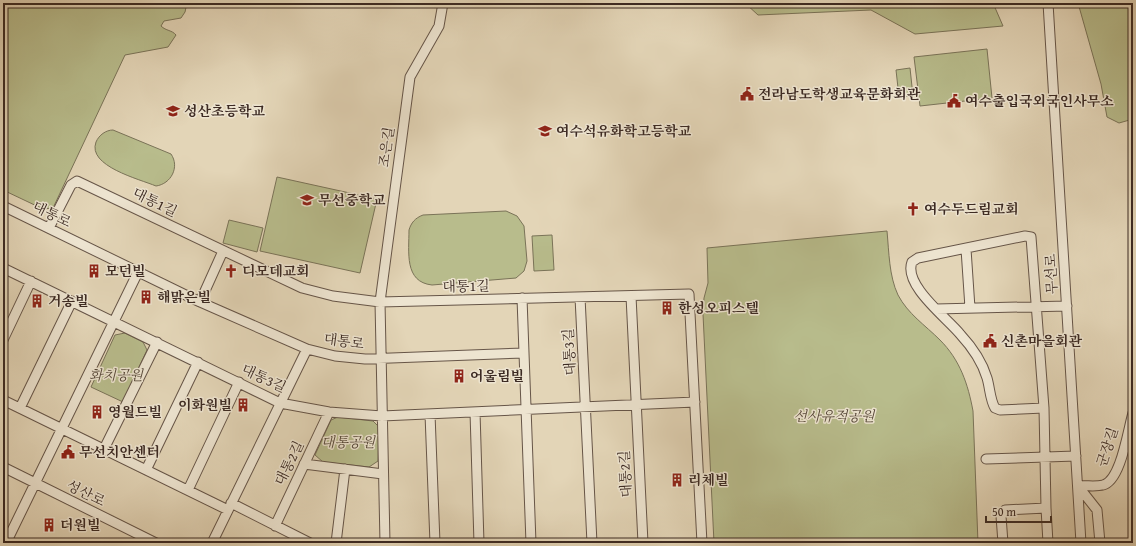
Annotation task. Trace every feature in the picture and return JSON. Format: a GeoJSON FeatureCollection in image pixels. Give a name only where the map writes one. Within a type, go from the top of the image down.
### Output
{"type":"FeatureCollection","features":[{"type":"Feature","properties":{"kind":"street","name":"조은길"},"geometry":{"type":"LineString","coordinates":[[382,416],[380,302],[410,77],[438,26],[443,3]]}},
{"type":"Feature","properties":{"kind":"street","name":"무선로"},"geometry":{"type":"LineString","coordinates":[[1048,3],[1081,543]]}},
{"type":"Feature","properties":{"kind":"street","name":"대통1길"},"geometry":{"type":"LineString","coordinates":[[49,228],[71,185],[77,181],[302,288],[333,296],[380,302],[689,294],[702,543]]}},
{"type":"Feature","properties":{"kind":"street","name":"대통로"},"geometry":{"type":"LineString","coordinates":[[3,206],[200,302],[307,349],[345,358],[381,359],[524,353]]}},
{"type":"Feature","properties":{"kind":"street"},"geometry":{"type":"LineString","coordinates":[[1044,408],[1000,410],[995,408],[987,377],[977,356],[959,332],[924,297],[915,284],[910,270],[912,262],[918,258],[1030,236],[1032,241],[1044,408],[1048,543]]}},
{"type":"Feature","properties":{"kind":"street"},"geometry":{"type":"LineString","coordinates":[[966,249],[970,308]]}},
{"type":"Feature","properties":{"kind":"street"},"geometry":{"type":"LineString","coordinates":[[200,302],[223,251]]}},
{"type":"Feature","properties":{"kind":"street","name":"대통3길"},"geometry":{"type":"LineString","coordinates":[[3,268],[280,402],[329,412],[382,416],[695,402]]}},
{"type":"Feature","properties":{"kind":"street"},"geometry":{"type":"LineString","coordinates":[[6,543],[115,322],[138,272]]}},
{"type":"Feature","properties":{"kind":"street"},"geometry":{"type":"LineString","coordinates":[[3,340],[31,281]]}},
{"type":"Feature","properties":{"kind":"street"},"geometry":{"type":"LineString","coordinates":[[631,296],[636,404]]}},
{"type":"Feature","properties":{"kind":"street","name":"대통3길"},"geometry":{"type":"LineString","coordinates":[[580,297],[585,407]]}},
{"type":"Feature","properties":{"kind":"street"},"geometry":{"type":"LineString","coordinates":[[522,298],[531,543]]}},
{"type":"Feature","properties":{"kind":"street"},"geometry":{"type":"LineString","coordinates":[[20,408],[72,301]]}},
{"type":"Feature","properties":{"kind":"street"},"geometry":{"type":"LineString","coordinates":[[936,309],[1067,306]]}},
{"type":"Feature","properties":{"kind":"street"},"geometry":{"type":"LineString","coordinates":[[104,450],[157,342]]}},
{"type":"Feature","properties":{"kind":"street"},"geometry":{"type":"LineString","coordinates":[[212,543],[307,349]]}},
{"type":"Feature","properties":{"kind":"street"},"geometry":{"type":"LineString","coordinates":[[146,470],[198,362]]}},
{"type":"Feature","properties":{"kind":"street"},"geometry":{"type":"LineString","coordinates":[[188,490],[239,382]]}},
{"type":"Feature","properties":{"kind":"street"},"geometry":{"type":"LineString","coordinates":[[3,400],[188,490],[275,526],[310,543]]}},
{"type":"Feature","properties":{"kind":"street","name":"대통2길"},"geometry":{"type":"LineString","coordinates":[[636,404],[643,543]]}},
{"type":"Feature","properties":{"kind":"street"},"geometry":{"type":"LineString","coordinates":[[585,407],[592,543]]}},
{"type":"Feature","properties":{"kind":"street","name":"대통2길"},"geometry":{"type":"LineString","coordinates":[[275,526],[329,412]]}},
{"type":"Feature","properties":{"kind":"street"},"geometry":{"type":"LineString","coordinates":[[475,412],[479,543]]}},
{"type":"Feature","properties":{"kind":"street","name":"군장길"},"geometry":{"type":"LineString","coordinates":[[1078,486],[1103,485],[1108,483],[1114,476],[1120,463],[1133,413]]}},
{"type":"Feature","properties":{"kind":"street"},"geometry":{"type":"LineString","coordinates":[[430,414],[434,543]]}},
{"type":"Feature","properties":{"kind":"street"},"geometry":{"type":"LineString","coordinates":[[382,416],[385,543]]}},
{"type":"Feature","properties":{"kind":"street"},"geometry":{"type":"LineString","coordinates":[[986,459],[1076,456]]}},
{"type":"Feature","properties":{"kind":"street"},"geometry":{"type":"LineString","coordinates":[[304,464],[383,474]]}},
{"type":"Feature","properties":{"kind":"street","name":"성산로"},"geometry":{"type":"LineString","coordinates":[[3,467],[156,543]]}},
{"type":"Feature","properties":{"kind":"street"},"geometry":{"type":"LineString","coordinates":[[336,543],[345,469]]}},
{"type":"Feature","properties":{"kind":"street"},"geometry":{"type":"LineString","coordinates":[[1078,486],[1097,510],[1100,543]]}},
{"type":"Feature","properties":{"kind":"street"},"geometry":{"type":"LineString","coordinates":[[1003,543],[1001,516],[1005,510],[1046,508]]}},
{"type":"Feature","properties":{"kind":"green space"},"geometry":{"type":"Polygon","coordinates":[[[3,3],[187,3],[185,12],[181,18],[164,21],[161,26],[176,35],[168,47],[125,55],[53,208],[43,209],[3,190],[3,3]]]}},
{"type":"Feature","properties":{"kind":"green space"},"geometry":{"type":"Polygon","coordinates":[[[745,3],[993,3],[1003,26],[915,34],[871,10],[758,15],[745,3]]]}},
{"type":"Feature","properties":{"kind":"green space"},"geometry":{"type":"Polygon","coordinates":[[[1078,3],[1133,3],[1133,119],[1119,123],[1107,117],[1101,84],[1078,3]]]}},
{"type":"Feature","properties":{"kind":"green space"},"geometry":{"type":"Polygon","coordinates":[[[987,49],[992,98],[920,106],[914,57],[987,49]]]}},
{"type":"Feature","properties":{"kind":"green space"},"geometry":{"type":"Polygon","coordinates":[[[910,68],[913,96],[899,97],[896,70],[910,68]]]}},
{"type":"Feature","properties":{"kind":"green space"},"geometry":{"type":"Polygon","coordinates":[[[113,130],[171,154],[175,164],[170,178],[161,185],[156,186],[127,175],[107,165],[99,158],[95,150],[96,142],[103,133],[113,130]]]}},
{"type":"Feature","properties":{"kind":"green space"},"geometry":{"type":"Polygon","coordinates":[[[277,177],[377,199],[360,273],[260,251],[277,177]]]}},
{"type":"Feature","properties":{"kind":"green space"},"geometry":{"type":"Polygon","coordinates":[[[506,211],[517,216],[524,226],[527,261],[524,271],[516,278],[432,285],[423,283],[412,272],[409,256],[409,230],[412,223],[420,216],[506,211]]]}},
{"type":"Feature","properties":{"kind":"green space"},"geometry":{"type":"Polygon","coordinates":[[[229,220],[263,228],[257,252],[223,243],[229,220]]]}},
{"type":"Feature","properties":{"kind":"green space","name":"선사유적공원"},"geometry":{"type":"Polygon","coordinates":[[[887,231],[891,272],[898,295],[912,314],[940,340],[953,356],[958,364],[969,391],[973,411],[978,543],[714,543],[703,314],[704,298],[708,283],[707,248],[887,231]]]}},
{"type":"Feature","properties":{"kind":"green space"},"geometry":{"type":"Polygon","coordinates":[[[552,235],[554,270],[534,271],[532,236],[552,235]]]}},
{"type":"Feature","properties":{"kind":"green space","name":"화치공원"},"geometry":{"type":"Polygon","coordinates":[[[125,333],[143,342],[147,350],[123,402],[91,387],[115,335],[125,333]]]}},
{"type":"Feature","properties":{"kind":"green space","name":"대통공원"},"geometry":{"type":"Polygon","coordinates":[[[338,417],[373,421],[379,427],[378,461],[369,467],[323,462],[315,455],[331,420],[338,417]]]}},
{"type":"Feature","properties":{"kind":"place","name":"전라남도학생교육문화회관"},"geometry":{"type":"Point","coordinates":[747,94]}},
{"type":"Feature","properties":{"kind":"place","name":"여수출입국외국인사무소"},"geometry":{"type":"Point","coordinates":[954,101]}},
{"type":"Feature","properties":{"kind":"place","name":"성산초등학교"},"geometry":{"type":"Point","coordinates":[173,111]}},
{"type":"Feature","properties":{"kind":"place","name":"여수석유화학고등학교"},"geometry":{"type":"Point","coordinates":[545,131]}},
{"type":"Feature","properties":{"kind":"place","name":"무선중학교"},"geometry":{"type":"Point","coordinates":[307,200]}},
{"type":"Feature","properties":{"kind":"place","name":"여수두드림교회"},"geometry":{"type":"Point","coordinates":[913,209]}},
{"type":"Feature","properties":{"kind":"place","name":"모던빌"},"geometry":{"type":"Point","coordinates":[94,271]}},
{"type":"Feature","properties":{"kind":"place","name":"디모데교회"},"geometry":{"type":"Point","coordinates":[231,271]}},
{"type":"Feature","properties":{"kind":"place","name":"해맑은빌"},"geometry":{"type":"Point","coordinates":[146,297]}},
{"type":"Feature","properties":{"kind":"place","name":"거송빌"},"geometry":{"type":"Point","coordinates":[37,301]}},
{"type":"Feature","properties":{"kind":"place","name":"한성오피스텔"},"geometry":{"type":"Point","coordinates":[667,308]}},
{"type":"Feature","properties":{"kind":"place","name":"신촌마을회관"},"geometry":{"type":"Point","coordinates":[990,341]}},
{"type":"Feature","properties":{"kind":"place","name":"어울림빌"},"geometry":{"type":"Point","coordinates":[459,376]}},
{"type":"Feature","properties":{"kind":"place","name":"이화원빌"},"geometry":{"type":"Point","coordinates":[243,405]}},
{"type":"Feature","properties":{"kind":"place","name":"영월드빌"},"geometry":{"type":"Point","coordinates":[97,412]}},
{"type":"Feature","properties":{"kind":"place","name":"무선치안센터"},"geometry":{"type":"Point","coordinates":[68,452]}},
{"type":"Feature","properties":{"kind":"place","name":"리체빌"},"geometry":{"type":"Point","coordinates":[677,480]}},
{"type":"Feature","properties":{"kind":"place","name":"더원빌"},"geometry":{"type":"Point","coordinates":[49,525]}}]}
